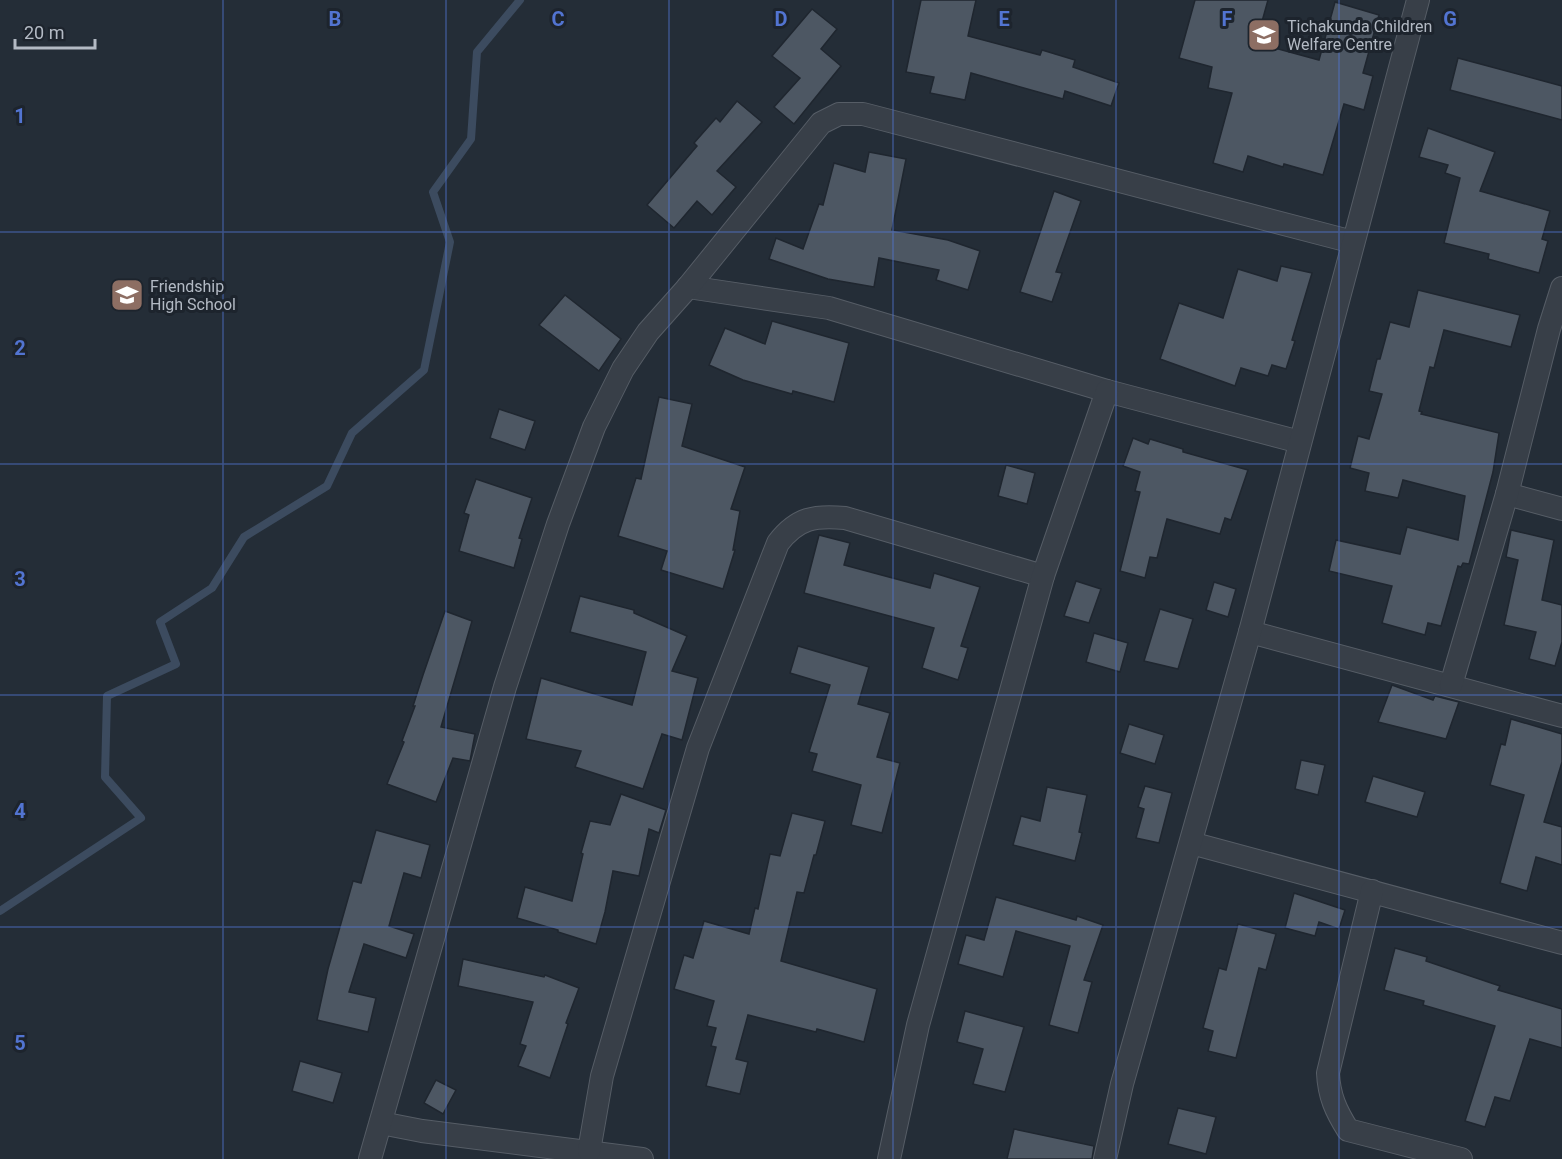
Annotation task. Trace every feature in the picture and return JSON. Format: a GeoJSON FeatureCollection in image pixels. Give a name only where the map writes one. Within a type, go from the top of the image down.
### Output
{"type":"FeatureCollection","features":[{"type":"Feature","properties":{"kind":"street"},"geometry":{"type":"LineString","coordinates":[[1105,1159],[1122,1084],[1250,632],[1418,0]]}},
{"type":"Feature","properties":{"kind":"street"},"geometry":{"type":"LineString","coordinates":[[370,1159],[505,687],[558,524],[594,427],[623,369],[648,332],[688,287],[821,123],[839,114],[863,114],[1353,242]]}},
{"type":"Feature","properties":{"kind":"street"},"geometry":{"type":"LineString","coordinates":[[688,287],[829,308],[1107,391],[1300,442]]}},
{"type":"Feature","properties":{"kind":"street"},"geometry":{"type":"LineString","coordinates":[[1451,685],[1556,331],[1562,288]]}},
{"type":"Feature","properties":{"kind":"street"},"geometry":{"type":"LineString","coordinates":[[889,1159],[918,1025],[1043,576],[1107,391]]}},
{"type":"Feature","properties":{"kind":"street"},"geometry":{"type":"LineString","coordinates":[[1507,494],[1562,509]]}},
{"type":"Feature","properties":{"kind":"street"},"geometry":{"type":"LineString","coordinates":[[589,1151],[602,1076],[698,748],[778,543],[787,531],[810,518],[826,516],[845,518],[1043,576]]}},
{"type":"Feature","properties":{"kind":"street"},"geometry":{"type":"LineString","coordinates":[[1250,632],[1562,716]]}},
{"type":"Feature","properties":{"kind":"street"},"geometry":{"type":"LineString","coordinates":[[1191,843],[1562,943]]}},
{"type":"Feature","properties":{"kind":"street"},"geometry":{"type":"LineString","coordinates":[[1372,891],[1328,1073],[1329,1089],[1335,1110],[1348,1130],[1461,1159]]}},
{"type":"Feature","properties":{"kind":"street"},"geometry":{"type":"LineString","coordinates":[[381,1123],[422,1131],[642,1159]]}},
{"type":"Feature","properties":{"kind":"building"},"geometry":{"type":"Polygon","coordinates":[[[921,0],[976,0],[968,36],[1040,55],[1042,50],[1075,60],[1073,67],[1119,83],[1111,106],[1065,91],[1063,99],[971,73],[965,100],[930,93],[934,77],[906,72],[921,0]]]}},
{"type":"Feature","properties":{"kind":"building"},"geometry":{"type":"Polygon","coordinates":[[[1195,0],[1268,0],[1256,43],[1319,60],[1335,2],[1379,15],[1363,73],[1373,76],[1364,110],[1344,104],[1323,175],[1284,164],[1283,167],[1248,156],[1243,172],[1213,163],[1232,93],[1208,88],[1212,67],[1179,58],[1195,0]]]}},
{"type":"Feature","properties":{"kind":"building"},"geometry":{"type":"Polygon","coordinates":[[[812,9],[837,29],[821,49],[841,66],[794,124],[774,107],[800,78],[772,56],[812,9]]]}},
{"type":"Feature","properties":{"kind":"building"},"geometry":{"type":"Polygon","coordinates":[[[1458,58],[1562,86],[1562,120],[1450,90],[1458,58]]]}},
{"type":"Feature","properties":{"kind":"building"},"geometry":{"type":"Polygon","coordinates":[[[737,101],[762,122],[717,171],[736,187],[712,215],[697,201],[674,228],[647,205],[697,146],[694,143],[716,118],[720,122],[737,101]]]}},
{"type":"Feature","properties":{"kind":"building"},"geometry":{"type":"Polygon","coordinates":[[[1428,128],[1495,152],[1480,191],[1550,211],[1542,239],[1548,241],[1539,273],[1488,259],[1489,254],[1444,243],[1460,178],[1445,173],[1448,165],[1419,157],[1428,128]]]}},
{"type":"Feature","properties":{"kind":"building"},"geometry":{"type":"Polygon","coordinates":[[[869,152],[906,159],[892,230],[948,240],[980,251],[968,290],[936,280],[939,270],[879,258],[874,287],[828,279],[769,259],[776,238],[803,249],[819,204],[823,205],[834,163],[865,172],[869,152]]]}},
{"type":"Feature","properties":{"kind":"building"},"geometry":{"type":"Polygon","coordinates":[[[1054,191],[1081,201],[1056,272],[1062,273],[1052,302],[1020,292],[1054,191]]]}},
{"type":"Feature","properties":{"kind":"building"},"geometry":{"type":"Polygon","coordinates":[[[1281,266],[1312,273],[1286,369],[1272,365],[1268,376],[1241,368],[1235,386],[1160,359],[1179,303],[1223,318],[1238,269],[1277,281],[1281,266]]]}},
{"type":"Feature","properties":{"kind":"building"},"geometry":{"type":"Polygon","coordinates":[[[1418,290],[1520,315],[1511,347],[1444,330],[1434,368],[1430,367],[1419,411],[1422,412],[1421,414],[1499,433],[1493,472],[1469,564],[1463,563],[1461,567],[1458,566],[1441,626],[1428,623],[1425,635],[1382,623],[1392,586],[1329,571],[1336,540],[1400,554],[1407,527],[1458,540],[1465,496],[1403,480],[1398,498],[1365,491],[1369,473],[1350,468],[1358,436],[1369,439],[1382,394],[1369,391],[1390,322],[1409,327],[1418,290]]]}},
{"type":"Feature","properties":{"kind":"building"},"geometry":{"type":"Polygon","coordinates":[[[565,295],[621,339],[599,371],[539,325],[565,295]]]}},
{"type":"Feature","properties":{"kind":"building"},"geometry":{"type":"Polygon","coordinates":[[[772,321],[849,343],[834,402],[793,391],[792,394],[743,380],[709,365],[725,328],[765,344],[772,321]]]}},
{"type":"Feature","properties":{"kind":"building"},"geometry":{"type":"Polygon","coordinates":[[[659,397],[692,404],[682,446],[745,467],[731,509],[740,511],[733,550],[735,550],[723,589],[661,570],[667,551],[618,536],[636,478],[641,479],[659,397]]]}},
{"type":"Feature","properties":{"kind":"building"},"geometry":{"type":"Polygon","coordinates":[[[499,409],[535,421],[525,450],[490,438],[499,409]]]}},
{"type":"Feature","properties":{"kind":"building"},"geometry":{"type":"Polygon","coordinates":[[[1133,438],[1148,444],[1150,439],[1183,449],[1183,452],[1248,470],[1231,520],[1225,518],[1220,534],[1167,519],[1157,558],[1150,557],[1145,578],[1120,571],[1140,492],[1135,491],[1140,472],[1123,466],[1133,438]]]}},
{"type":"Feature","properties":{"kind":"building"},"geometry":{"type":"Polygon","coordinates":[[[1006,465],[1035,473],[1027,504],[998,496],[1006,465]]]}},
{"type":"Feature","properties":{"kind":"building"},"geometry":{"type":"Polygon","coordinates":[[[476,479],[532,498],[519,538],[522,539],[514,568],[459,551],[469,515],[464,513],[476,479]]]}},
{"type":"Feature","properties":{"kind":"building"},"geometry":{"type":"Polygon","coordinates":[[[1511,530],[1554,540],[1542,600],[1562,605],[1562,642],[1555,666],[1529,659],[1536,632],[1504,625],[1518,560],[1506,557],[1511,530]]]}},
{"type":"Feature","properties":{"kind":"building"},"geometry":{"type":"Polygon","coordinates":[[[819,535],[850,543],[844,565],[930,588],[934,573],[980,587],[961,646],[968,648],[958,680],[922,668],[934,628],[804,593],[819,535]]]}},
{"type":"Feature","properties":{"kind":"building"},"geometry":{"type":"Polygon","coordinates":[[[1076,581],[1101,589],[1089,623],[1064,616],[1076,581]]]}},
{"type":"Feature","properties":{"kind":"building"},"geometry":{"type":"Polygon","coordinates":[[[1214,582],[1236,589],[1228,617],[1206,610],[1214,582]]]}},
{"type":"Feature","properties":{"kind":"building"},"geometry":{"type":"Polygon","coordinates":[[[580,596],[634,610],[634,613],[687,636],[672,671],[698,678],[682,740],[662,734],[643,789],[575,767],[581,751],[526,739],[541,678],[632,705],[646,652],[570,632],[580,596]]]}},
{"type":"Feature","properties":{"kind":"building"},"geometry":{"type":"Polygon","coordinates":[[[1160,609],[1193,619],[1178,669],[1144,661],[1160,609]]]}},
{"type":"Feature","properties":{"kind":"building"},"geometry":{"type":"Polygon","coordinates":[[[445,611],[472,621],[441,727],[475,734],[470,761],[453,758],[436,802],[387,784],[404,742],[402,741],[445,611]]]}},
{"type":"Feature","properties":{"kind":"building"},"geometry":{"type":"Polygon","coordinates":[[[1094,633],[1128,643],[1120,672],[1086,662],[1094,633]]]}},
{"type":"Feature","properties":{"kind":"building"},"geometry":{"type":"Polygon","coordinates":[[[798,646],[869,667],[858,704],[890,713],[877,757],[900,763],[882,833],[851,825],[861,785],[812,771],[817,754],[809,752],[830,685],[790,673],[798,646]]]}},
{"type":"Feature","properties":{"kind":"building"},"geometry":{"type":"Polygon","coordinates":[[[1392,685],[1433,700],[1435,696],[1459,702],[1446,739],[1378,722],[1392,685]]]}},
{"type":"Feature","properties":{"kind":"building"},"geometry":{"type":"Polygon","coordinates":[[[1511,719],[1562,734],[1562,762],[1544,822],[1562,827],[1562,865],[1536,857],[1527,891],[1500,883],[1524,795],[1490,785],[1501,744],[1505,745],[1511,719]]]}},
{"type":"Feature","properties":{"kind":"building"},"geometry":{"type":"Polygon","coordinates":[[[1129,724],[1164,735],[1155,764],[1120,753],[1129,724]]]}},
{"type":"Feature","properties":{"kind":"building"},"geometry":{"type":"Polygon","coordinates":[[[1301,760],[1325,765],[1318,795],[1295,789],[1301,760]]]}},
{"type":"Feature","properties":{"kind":"building"},"geometry":{"type":"Polygon","coordinates":[[[1373,776],[1425,792],[1417,817],[1365,802],[1373,776]]]}},
{"type":"Feature","properties":{"kind":"building"},"geometry":{"type":"Polygon","coordinates":[[[1145,786],[1172,793],[1159,843],[1136,838],[1144,809],[1138,807],[1145,786]]]}},
{"type":"Feature","properties":{"kind":"building"},"geometry":{"type":"Polygon","coordinates":[[[1047,787],[1087,795],[1079,832],[1082,833],[1075,861],[1013,845],[1021,816],[1040,821],[1047,787]]]}},
{"type":"Feature","properties":{"kind":"building"},"geometry":{"type":"Polygon","coordinates":[[[621,794],[666,810],[659,833],[649,829],[639,876],[613,871],[596,944],[517,918],[525,887],[572,901],[590,821],[610,825],[621,794]]]}},
{"type":"Feature","properties":{"kind":"building"},"geometry":{"type":"Polygon","coordinates":[[[792,813],[825,821],[804,893],[797,892],[781,961],[877,989],[864,1042],[817,1029],[816,1032],[748,1015],[736,1059],[748,1062],[740,1094],[706,1086],[716,1047],[711,1046],[716,1028],[707,1026],[714,1001],[674,989],[684,955],[693,958],[704,921],[749,934],[755,908],[758,909],[770,854],[780,856],[792,813]]]}},
{"type":"Feature","properties":{"kind":"building"},"geometry":{"type":"Polygon","coordinates":[[[376,830],[430,845],[421,878],[404,873],[389,926],[414,934],[406,958],[364,944],[349,992],[376,998],[368,1032],[317,1020],[328,969],[353,881],[361,883],[376,830]]]}},
{"type":"Feature","properties":{"kind":"building"},"geometry":{"type":"Polygon","coordinates":[[[1294,893],[1345,910],[1339,929],[1319,922],[1315,936],[1285,928],[1294,893]]]}},
{"type":"Feature","properties":{"kind":"building"},"geometry":{"type":"Polygon","coordinates":[[[996,897],[1076,920],[1077,916],[1103,925],[1084,980],[1092,982],[1078,1033],[1049,1025],[1070,946],[1016,931],[1003,977],[958,964],[966,935],[984,940],[996,897]]]}},
{"type":"Feature","properties":{"kind":"building"},"geometry":{"type":"Polygon","coordinates":[[[1238,924],[1276,934],[1266,970],[1259,968],[1236,1058],[1208,1051],[1213,1031],[1203,1028],[1219,968],[1226,970],[1238,924]]]}},
{"type":"Feature","properties":{"kind":"building"},"geometry":{"type":"Polygon","coordinates":[[[1395,948],[1427,957],[1426,961],[1500,986],[1498,990],[1562,1009],[1562,1048],[1530,1039],[1510,1101],[1495,1097],[1485,1127],[1465,1121],[1495,1026],[1423,1005],[1424,1001],[1384,990],[1395,948]]]}},
{"type":"Feature","properties":{"kind":"building"},"geometry":{"type":"Polygon","coordinates":[[[463,959],[544,977],[545,975],[579,988],[550,1078],[518,1066],[526,1046],[520,1044],[533,1002],[458,986],[463,959]]]}},
{"type":"Feature","properties":{"kind":"building"},"geometry":{"type":"Polygon","coordinates":[[[965,1011],[1024,1027],[1005,1092],[973,1084],[983,1049],[957,1042],[965,1011]]]}},
{"type":"Feature","properties":{"kind":"building"},"geometry":{"type":"Polygon","coordinates":[[[300,1061],[342,1073],[333,1103],[292,1091],[300,1061]]]}},
{"type":"Feature","properties":{"kind":"building"},"geometry":{"type":"Polygon","coordinates":[[[436,1080],[456,1090],[443,1114],[424,1103],[436,1080]]]}},
{"type":"Feature","properties":{"kind":"building"},"geometry":{"type":"Polygon","coordinates":[[[1178,1108],[1216,1117],[1206,1154],[1168,1144],[1178,1108]]]}},
{"type":"Feature","properties":{"kind":"building"},"geometry":{"type":"Polygon","coordinates":[[[1014,1129],[1094,1146],[1092,1159],[1007,1159],[1014,1129]]]}},
{"type":"Feature","properties":{"kind":"waterway"},"geometry":{"type":"LineString","coordinates":[[0,911],[141,818],[105,777],[107,696],[176,664],[160,622],[212,588],[244,537],[327,486],[352,433],[424,370],[450,242],[433,192],[471,139],[477,52],[520,0]]}},
{"type":"Feature","properties":{"kind":"place","name":"Tichakunda Children Welfare Centre"},"geometry":{"type":"Point","coordinates":[1264,35]}},
{"type":"Feature","properties":{"kind":"place","name":"Friendship High School"},"geometry":{"type":"Point","coordinates":[127,295]}}]}
